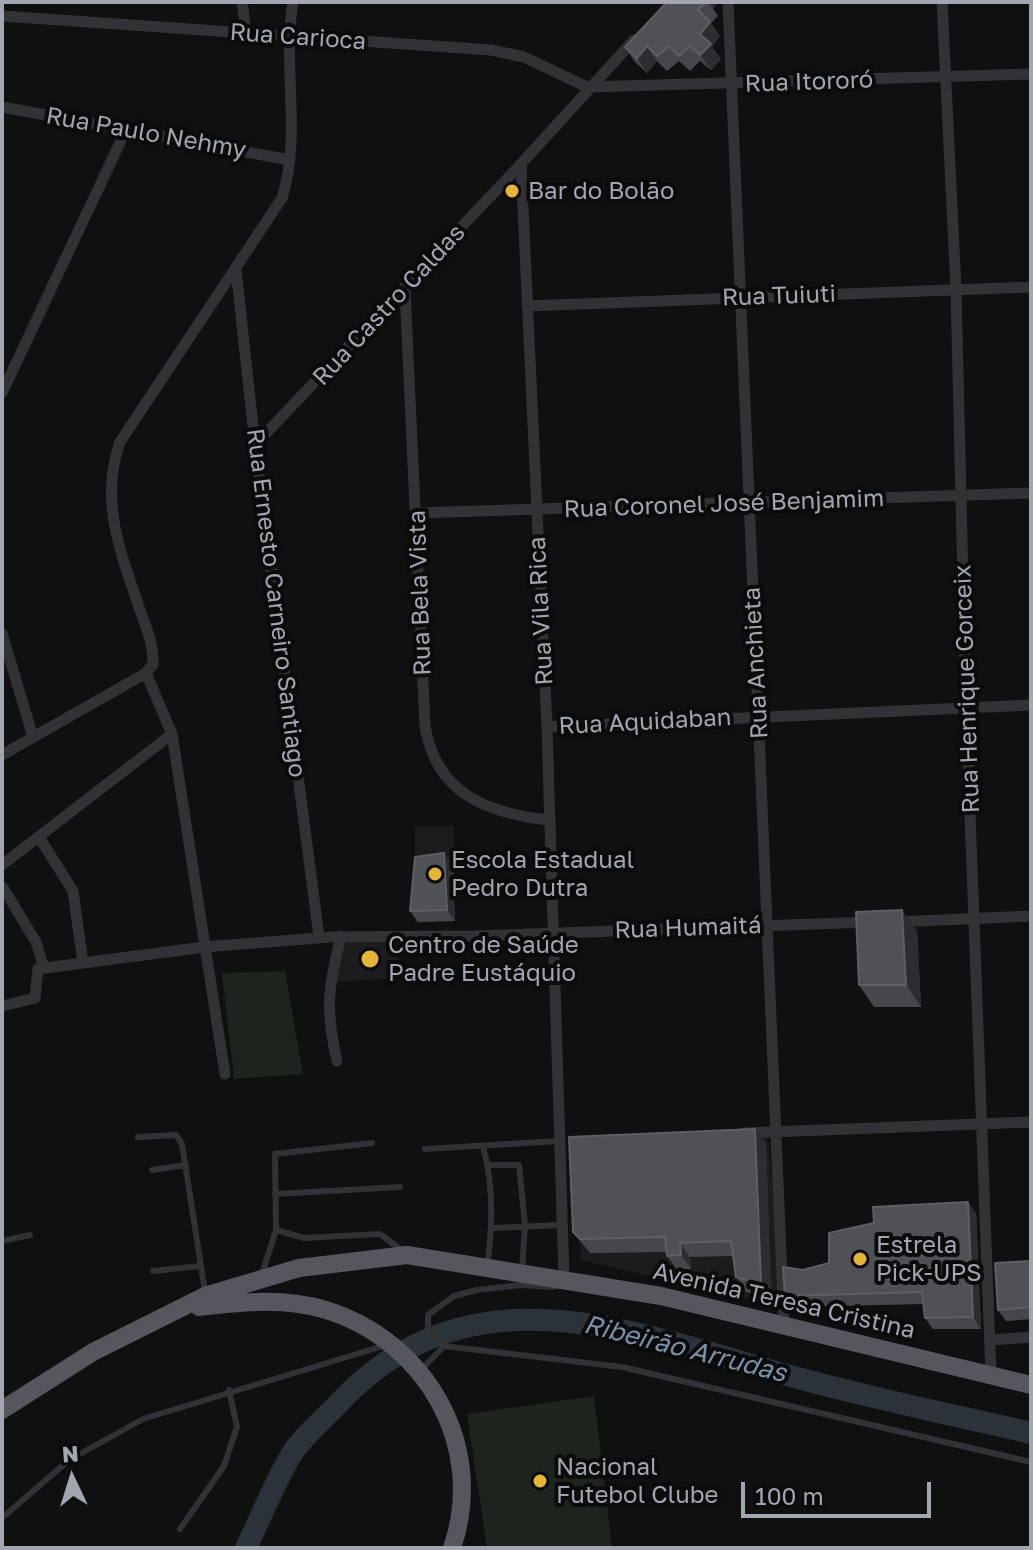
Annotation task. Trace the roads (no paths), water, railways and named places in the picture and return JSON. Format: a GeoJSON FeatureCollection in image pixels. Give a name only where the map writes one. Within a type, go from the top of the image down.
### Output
{"type":"FeatureCollection","features":[{"type":"Feature","properties":{"kind":"highway","name":"Avenida Teresa Cristina"},"geometry":{"type":"LineString","coordinates":[[181,1309],[205,1296],[299,1268],[407,1255],[522,1271],[661,1296],[1031,1385]]}},
{"type":"Feature","properties":{"kind":"highway"},"geometry":{"type":"LineString","coordinates":[[7,1402],[93,1352],[181,1309],[244,1302],[291,1303],[327,1310],[372,1329],[391,1343],[421,1370],[435,1393],[456,1442],[460,1491],[452,1548]]}},
{"type":"Feature","properties":{"kind":"street"},"geometry":{"type":"LineString","coordinates":[[242,2],[246,33]]}},
{"type":"Feature","properties":{"kind":"street"},"geometry":{"type":"LineString","coordinates":[[2,755],[146,673],[153,664],[154,654],[110,515],[115,456],[120,442],[282,198],[290,160],[287,37],[293,2]]}},
{"type":"Feature","properties":{"kind":"street","name":"Rua Anchieta"},"geometry":{"type":"LineString","coordinates":[[728,2],[784,1324]]}},
{"type":"Feature","properties":{"kind":"street","name":"Rua Henrique Gorceix"},"geometry":{"type":"LineString","coordinates":[[942,2],[956,289],[966,707],[991,1376]]}},
{"type":"Feature","properties":{"kind":"street","name":"Rua Carioca"},"geometry":{"type":"LineString","coordinates":[[2,16],[491,50],[524,57],[587,87]]}},
{"type":"Feature","properties":{"kind":"street"},"geometry":{"type":"LineString","coordinates":[[521,164],[587,87],[639,34]]}},
{"type":"Feature","properties":{"kind":"street","name":"Rua Itororó"},"geometry":{"type":"LineString","coordinates":[[587,87],[1031,74]]}},
{"type":"Feature","properties":{"kind":"street","name":"Rua Paulo Nehmy"},"geometry":{"type":"LineString","coordinates":[[2,107],[290,160]]}},
{"type":"Feature","properties":{"kind":"street"},"geometry":{"type":"LineString","coordinates":[[2,393],[126,130]]}},
{"type":"Feature","properties":{"kind":"street","name":"Rua Castro Caldas"},"geometry":{"type":"LineString","coordinates":[[255,445],[521,164]]}},
{"type":"Feature","properties":{"kind":"street","name":"Rua Vila Rica"},"geometry":{"type":"LineString","coordinates":[[521,164],[547,727],[564,1279]]}},
{"type":"Feature","properties":{"kind":"street","name":"Rua Ernesto Carneiro Santiago"},"geometry":{"type":"LineString","coordinates":[[236,268],[255,445],[319,937]]}},
{"type":"Feature","properties":{"kind":"street","name":"Rua Tuiuti"},"geometry":{"type":"LineString","coordinates":[[527,306],[1031,287]]}},
{"type":"Feature","properties":{"kind":"street","name":"Rua Bela Vista"},"geometry":{"type":"LineString","coordinates":[[405,289],[425,726],[430,755],[443,777],[490,809],[548,820]]}},
{"type":"Feature","properties":{"kind":"street","name":"Rua Coronel José Benjamim"},"geometry":{"type":"LineString","coordinates":[[417,513],[1031,493]]}},
{"type":"Feature","properties":{"kind":"street"},"geometry":{"type":"LineString","coordinates":[[2,633],[33,737]]}},
{"type":"Feature","properties":{"kind":"street"},"geometry":{"type":"LineString","coordinates":[[146,673],[172,734],[225,1074]]}},
{"type":"Feature","properties":{"kind":"street","name":"Rua Aquidaban"},"geometry":{"type":"LineString","coordinates":[[547,727],[1031,705]]}},
{"type":"Feature","properties":{"kind":"street"},"geometry":{"type":"LineString","coordinates":[[2,865],[172,734]]}},
{"type":"Feature","properties":{"kind":"street"},"geometry":{"type":"LineString","coordinates":[[39,837],[73,891],[83,963]]}},
{"type":"Feature","properties":{"kind":"street"},"geometry":{"type":"LineString","coordinates":[[2,886],[36,942],[44,968],[36,970],[37,996],[2,1006]]}},
{"type":"Feature","properties":{"kind":"street","name":"Rua Humaitá"},"geometry":{"type":"LineString","coordinates":[[44,968],[204,947],[319,937],[1031,916]]}},
{"type":"Feature","properties":{"kind":"street"},"geometry":{"type":"LineString","coordinates":[[337,1061],[328,1021],[328,985],[341,936]]}},
{"type":"Feature","properties":{"kind":"street"},"geometry":{"type":"LineString","coordinates":[[723,1134],[1031,1122]]}},
{"type":"Feature","properties":{"kind":"street"},"geometry":{"type":"LineString","coordinates":[[559,1141],[575,1140]]}},
{"type":"Feature","properties":{"kind":"street"},"geometry":{"type":"LineString","coordinates":[[992,1340],[1031,1337]]}},
{"type":"Feature","properties":{"kind":"lane"},"geometry":{"type":"LineString","coordinates":[[138,1137],[176,1135],[186,1165],[205,1296]]}},
{"type":"Feature","properties":{"kind":"lane"},"geometry":{"type":"LineString","coordinates":[[425,1149],[559,1141]]}},
{"type":"Feature","properties":{"kind":"lane"},"geometry":{"type":"LineString","coordinates":[[261,1280],[276,1230],[275,1154],[372,1143]]}},
{"type":"Feature","properties":{"kind":"lane"},"geometry":{"type":"LineString","coordinates":[[483,1147],[488,1165],[493,1228],[487,1266]]}},
{"type":"Feature","properties":{"kind":"lane"},"geometry":{"type":"LineString","coordinates":[[152,1170],[186,1165]]}},
{"type":"Feature","properties":{"kind":"lane"},"geometry":{"type":"LineString","coordinates":[[488,1165],[519,1165],[525,1225],[522,1271]]}},
{"type":"Feature","properties":{"kind":"lane"},"geometry":{"type":"LineString","coordinates":[[275,1194],[400,1187]]}},
{"type":"Feature","properties":{"kind":"lane"},"geometry":{"type":"LineString","coordinates":[[493,1228],[562,1225]]}},
{"type":"Feature","properties":{"kind":"lane"},"geometry":{"type":"LineString","coordinates":[[276,1230],[290,1237],[304,1238],[380,1234],[407,1255]]}},
{"type":"Feature","properties":{"kind":"lane"},"geometry":{"type":"LineString","coordinates":[[2,1241],[30,1235]]}},
{"type":"Feature","properties":{"kind":"lane"},"geometry":{"type":"LineString","coordinates":[[153,1271],[200,1266]]}},
{"type":"Feature","properties":{"kind":"lane"},"geometry":{"type":"LineString","coordinates":[[661,1296],[521,1285],[454,1296],[428,1315],[428,1328],[444,1345],[622,1367],[1031,1462]]}},
{"type":"Feature","properties":{"kind":"lane"},"geometry":{"type":"LineString","coordinates":[[2,1518],[69,1460],[143,1419],[229,1390],[391,1343]]}},
{"type":"Feature","properties":{"kind":"lane"},"geometry":{"type":"LineString","coordinates":[[421,1370],[444,1345]]}},
{"type":"Feature","properties":{"kind":"lane"},"geometry":{"type":"LineString","coordinates":[[180,1529],[224,1466],[237,1427],[229,1390]]}},
{"type":"Feature","properties":{"kind":"waterway","name":"Ribeirão Arrudas"},"geometry":{"type":"LineString","coordinates":[[246,1548],[291,1455],[336,1406],[386,1362],[439,1335],[493,1322],[550,1320],[607,1327],[666,1340],[845,1390],[1031,1433]]}},
{"type":"Feature","properties":{"kind":"place","name":"Bar do Bolão"},"geometry":{"type":"Point","coordinates":[512,191]}},
{"type":"Feature","properties":{"kind":"place","name":"Escola Estadual Pedro Dutra"},"geometry":{"type":"Point","coordinates":[435,874]}},
{"type":"Feature","properties":{"kind":"place","name":"Centro de Saúde Padre Eustáquio"},"geometry":{"type":"Point","coordinates":[370,959]}},
{"type":"Feature","properties":{"kind":"place","name":"Estrela Pick-UPS"},"geometry":{"type":"Point","coordinates":[860,1259]}},
{"type":"Feature","properties":{"kind":"place","name":"Nacional Futebol Clube"},"geometry":{"type":"Point","coordinates":[540,1481]}}]}
